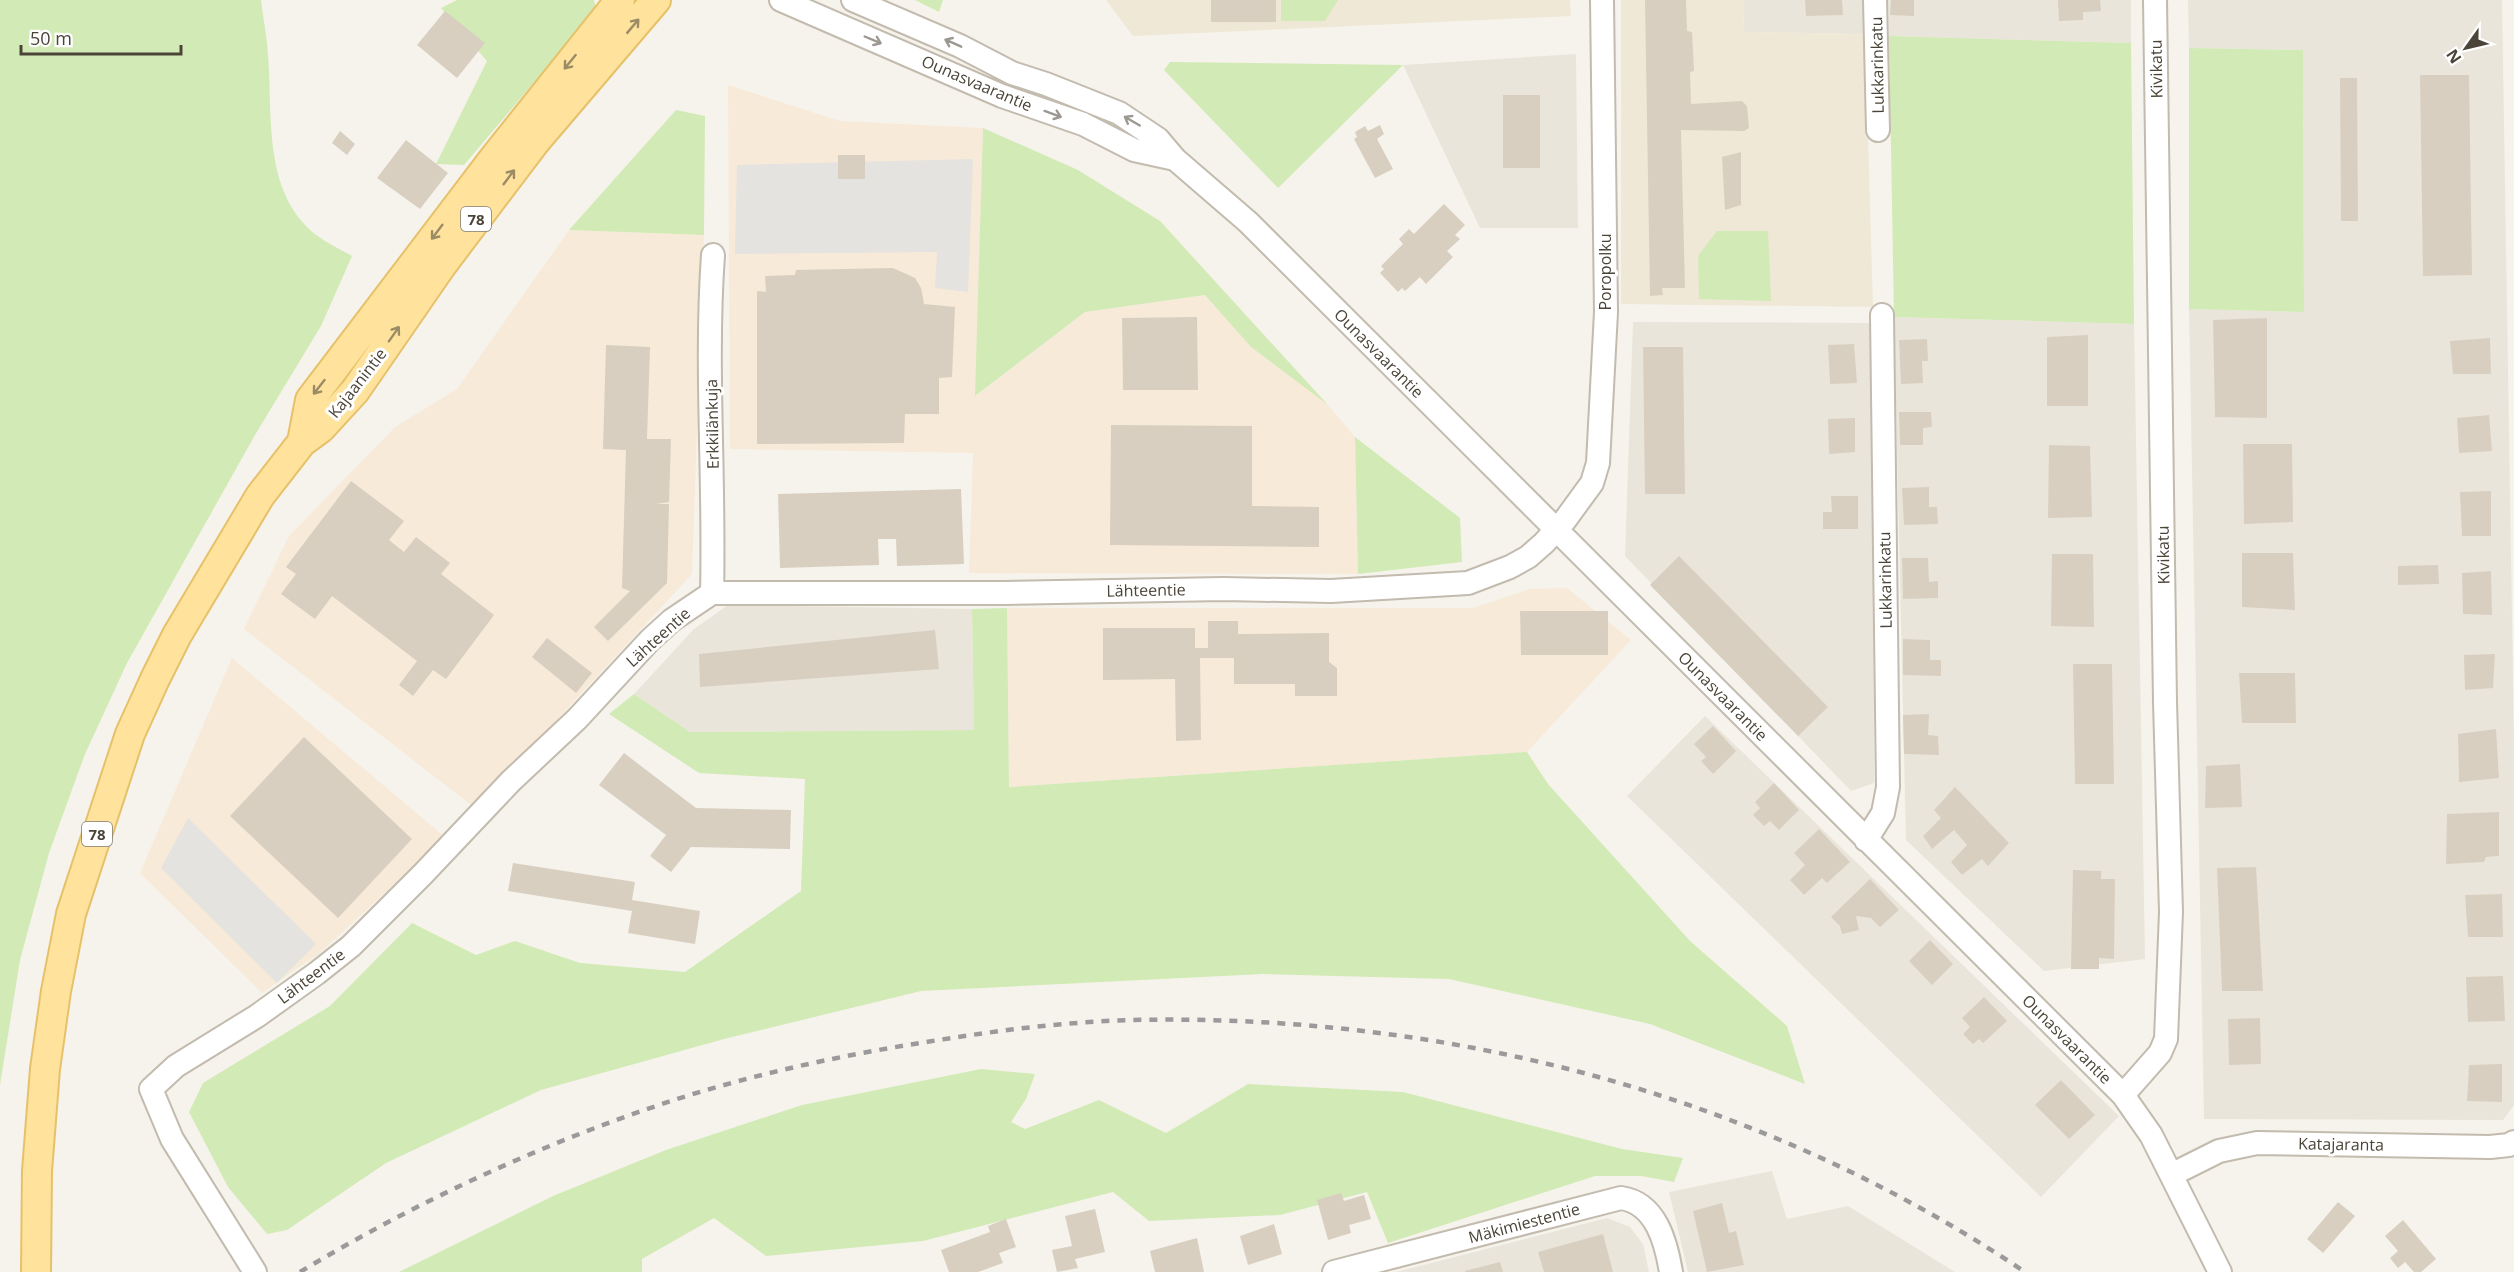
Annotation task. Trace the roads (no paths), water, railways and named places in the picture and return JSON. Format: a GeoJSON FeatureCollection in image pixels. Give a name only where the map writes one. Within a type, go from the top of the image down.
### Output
{"type":"FeatureCollection","features":[{"type":"Feature","properties":{"kind":"main road","name":"Kajaanintie"},"geometry":{"type":"LineString","coordinates":[[302,442],[321,428],[355,391],[442,265],[535,142],[656,0]]}},
{"type":"Feature","properties":{"kind":"main road","name":"Kajaanintie"},"geometry":{"type":"LineString","coordinates":[[302,442],[310,400],[494,158],[617,2]]}},
{"type":"Feature","properties":{"kind":"main road","name":"78"},"geometry":{"type":"LineString","coordinates":[[36,1272],[37,1171],[45,1069],[71,914],[130,734],[177,635],[261,496],[302,442]]}},
{"type":"Feature","properties":{"kind":"street","name":"Ounasvaarantie"},"geometry":{"type":"LineString","coordinates":[[781,0],[1002,96],[1083,124],[1134,150],[1175,159]]}},
{"type":"Feature","properties":{"kind":"street","name":"Ounasvaarantie"},"geometry":{"type":"LineString","coordinates":[[853,0],[960,46],[1012,73],[1119,113],[1158,139],[1175,159],[1248,222],[2124,1095],[2151,1135],[2173,1174],[2220,1272]]}},
{"type":"Feature","properties":{"kind":"street","name":"Poropolku"},"geometry":{"type":"LineString","coordinates":[[1555,530],[1592,483],[1598,463],[1606,312],[1602,0]]}},
{"type":"Feature","properties":{"kind":"street","name":"Lukkarinkatu"},"geometry":{"type":"LineString","coordinates":[[1875,0],[1878,130]]}},
{"type":"Feature","properties":{"kind":"street","name":"Kivikatu"},"geometry":{"type":"LineString","coordinates":[[2124,1095],[2160,1053],[2166,1039],[2171,922],[2165,702],[2155,0]]}},
{"type":"Feature","properties":{"kind":"street","name":"Erkkilänkuja"},"geometry":{"type":"LineString","coordinates":[[712,592],[713,255]]}},
{"type":"Feature","properties":{"kind":"street","name":"Lukkarinkatu"},"geometry":{"type":"LineString","coordinates":[[1866,840],[1883,813],[1888,787],[1882,315]]}},
{"type":"Feature","properties":{"kind":"street","name":"Lähteentie"},"geometry":{"type":"LineString","coordinates":[[255,1272],[172,1139],[151,1089],[176,1066],[257,1016],[351,946],[511,781],[577,719],[650,640],[672,620],[712,592],[955,593],[1222,589],[1331,591],[1443,585],[1468,583],[1510,567],[1528,557],[1555,530]]}},
{"type":"Feature","properties":{"kind":"street","name":"Katajaranta"},"geometry":{"type":"LineString","coordinates":[[2173,1174],[2219,1151],[2258,1143],[2490,1147],[2514,1142]]}},
{"type":"Feature","properties":{"kind":"street","name":"Mäkimiestentie"},"geometry":{"type":"LineString","coordinates":[[1334,1272],[1621,1198],[1632,1199],[1650,1214],[1661,1233],[1671,1272]]}},
{"type":"Feature","properties":{"kind":"railway"},"geometry":{"type":"LineString","coordinates":[[300,1272],[390,1221],[482,1176],[577,1135],[703,1091],[853,1055],[968,1035],[1077,1023],[1132,1020],[1250,1022],[1368,1032],[1484,1050],[1598,1077],[1710,1113],[1819,1157],[1924,1210],[2025,1272]]}}]}
